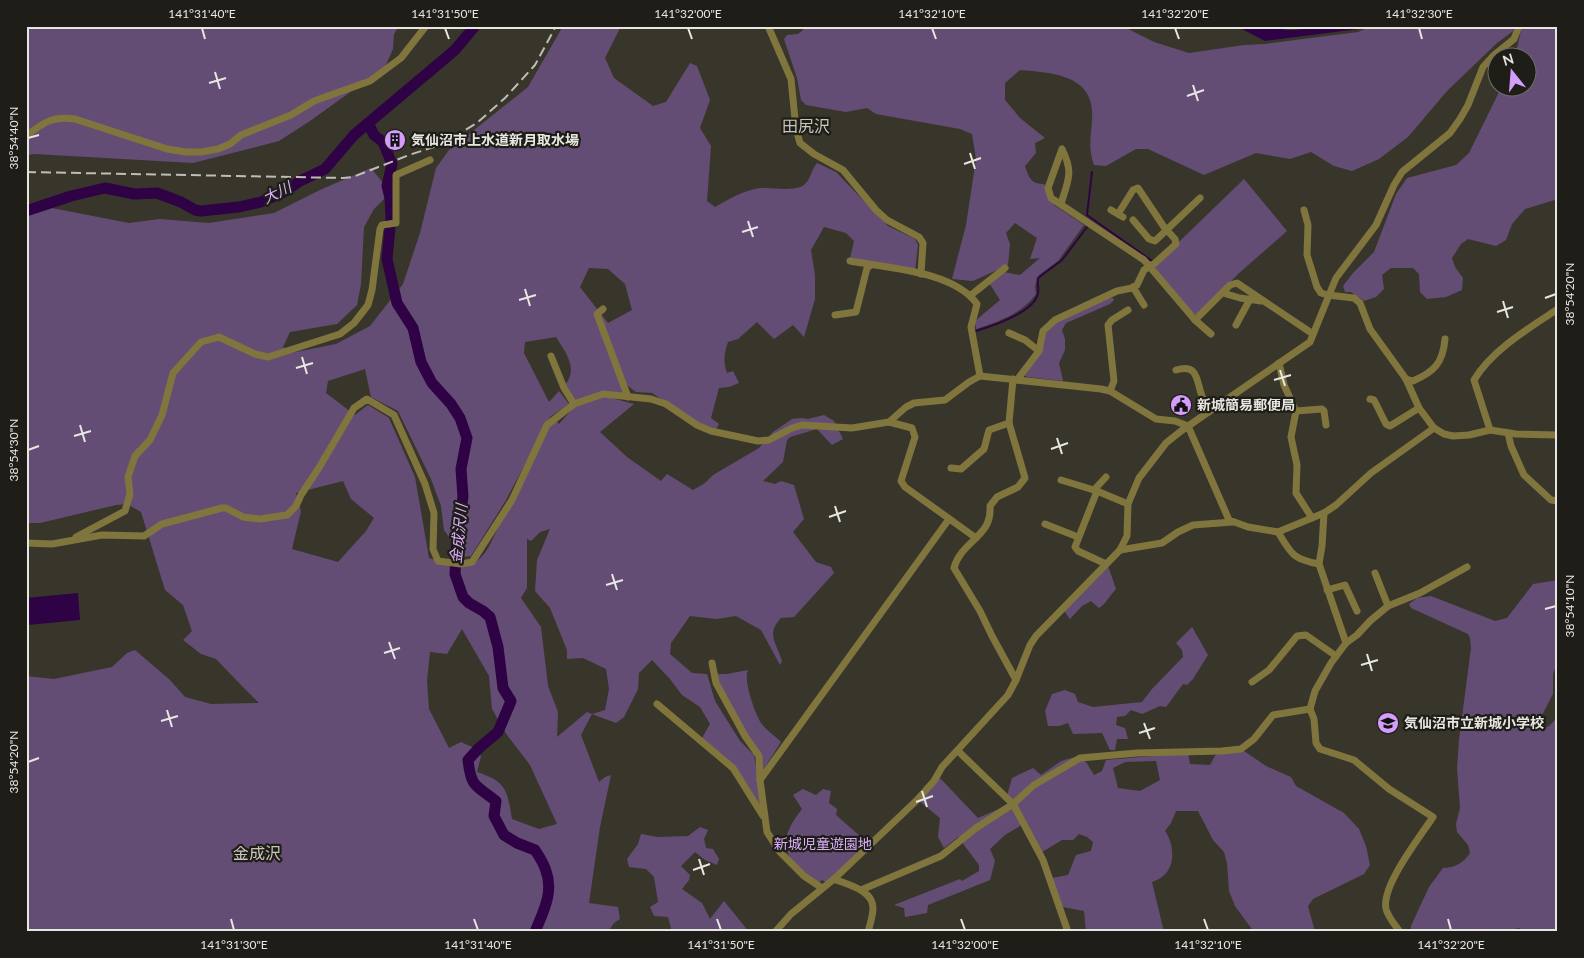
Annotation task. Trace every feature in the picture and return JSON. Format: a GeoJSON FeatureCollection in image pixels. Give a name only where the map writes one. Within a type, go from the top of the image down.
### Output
{"type":"FeatureCollection","features":[{"type":"Feature","properties":{"kind":"street"},"geometry":{"type":"LineString","coordinates":[[26,136],[42,123],[64,118],[75,119],[166,149],[194,152],[218,149],[230,144],[247,132],[291,115],[325,96],[370,81],[401,58],[426,26]]}},
{"type":"Feature","properties":{"kind":"street"},"geometry":{"type":"LineString","coordinates":[[768,26],[791,78],[796,129],[800,142],[814,154],[843,170],[876,210],[887,220],[919,237],[923,243],[922,274]]}},
{"type":"Feature","properties":{"kind":"street"},"geometry":{"type":"LineString","coordinates":[[775,932],[791,914],[834,879],[917,800],[934,781],[942,767],[1008,695],[1030,645],[1036,636],[1120,550],[1127,536],[1128,504],[1139,478],[1166,443],[1210,410],[1310,342],[1328,295],[1345,264],[1376,225],[1402,172],[1450,133],[1468,105],[1483,67],[1514,39],[1520,26]]}},
{"type":"Feature","properties":{"kind":"street"},"geometry":{"type":"LineString","coordinates":[[1061,204],[1069,176],[1069,163],[1062,149],[1048,188],[1051,198],[1144,260],[1195,320],[1210,334]]}},
{"type":"Feature","properties":{"kind":"street"},"geometry":{"type":"LineString","coordinates":[[69,541],[125,511],[130,494],[128,477],[135,456],[150,440],[162,415],[173,373],[200,342],[219,337],[268,358],[340,334],[354,323],[368,305],[372,290],[380,229],[382,225],[396,223],[396,175],[430,160]]}},
{"type":"Feature","properties":{"kind":"street"},"geometry":{"type":"LineString","coordinates":[[1016,680],[980,611],[954,568],[961,553],[987,528],[990,506],[998,496],[1018,487],[1025,478],[1009,423],[1015,380],[1039,352],[1043,331],[1055,320],[1117,292],[1133,287],[1137,284],[1144,270],[1155,263],[1176,244],[1175,239],[1164,227],[1138,188],[1133,190],[1117,214]]}},
{"type":"Feature","properties":{"kind":"street"},"geometry":{"type":"LineString","coordinates":[[1133,220],[1151,241],[1154,241],[1200,198]]}},
{"type":"Feature","properties":{"kind":"street"},"geometry":{"type":"LineString","coordinates":[[1304,210],[1308,225],[1306,240],[1308,263],[1313,272],[1317,287],[1321,292],[1328,295],[1354,298],[1360,303],[1370,329],[1406,378],[1419,408],[1434,428],[1444,434],[1453,436],[1469,435],[1490,430],[1533,435],[1558,435]]}},
{"type":"Feature","properties":{"kind":"street"},"geometry":{"type":"LineString","coordinates":[[850,261],[938,278],[970,296],[977,304],[971,327],[980,376]]}},
{"type":"Feature","properties":{"kind":"street"},"geometry":{"type":"LineString","coordinates":[[835,315],[856,312],[867,268],[871,265]]}},
{"type":"Feature","properties":{"kind":"street"},"geometry":{"type":"LineString","coordinates":[[970,296],[1005,268]]}},
{"type":"Feature","properties":{"kind":"street"},"geometry":{"type":"LineString","coordinates":[[1195,320],[1222,293],[1237,283],[1313,334]]}},
{"type":"Feature","properties":{"kind":"street"},"geometry":{"type":"LineString","coordinates":[[1133,287],[1144,305]]}},
{"type":"Feature","properties":{"kind":"street"},"geometry":{"type":"LineString","coordinates":[[1222,293],[1264,301]]}},
{"type":"Feature","properties":{"kind":"street"},"geometry":{"type":"LineString","coordinates":[[1236,325],[1250,299]]}},
{"type":"Feature","properties":{"kind":"street"},"geometry":{"type":"LineString","coordinates":[[603,309],[598,314],[628,397]]}},
{"type":"Feature","properties":{"kind":"street"},"geometry":{"type":"LineString","coordinates":[[1490,430],[1474,380],[1480,369],[1512,340],[1558,309]]}},
{"type":"Feature","properties":{"kind":"street"},"geometry":{"type":"LineString","coordinates":[[1110,391],[1114,381],[1108,325],[1112,320],[1128,310]]}},
{"type":"Feature","properties":{"kind":"street"},"geometry":{"type":"LineString","coordinates":[[1009,333],[1025,340],[1039,352]]}},
{"type":"Feature","properties":{"kind":"street"},"geometry":{"type":"LineString","coordinates":[[1406,378],[1413,381],[1428,374],[1437,365],[1444,350],[1445,339]]}},
{"type":"Feature","properties":{"kind":"street"},"geometry":{"type":"LineString","coordinates":[[551,356],[564,388],[574,404]]}},
{"type":"Feature","properties":{"kind":"street"},"geometry":{"type":"LineString","coordinates":[[1279,363],[1284,384],[1296,412],[1292,438],[1297,466],[1296,492],[1312,518]]}},
{"type":"Feature","properties":{"kind":"street"},"geometry":{"type":"LineString","coordinates":[[1176,370],[1185,367],[1197,376],[1202,398],[1210,410]]}},
{"type":"Feature","properties":{"kind":"street"},"geometry":{"type":"LineString","coordinates":[[889,422],[906,407],[914,403],[945,400],[980,376],[1110,391],[1156,419],[1175,421],[1188,426],[1230,520],[1248,528],[1278,532],[1324,513],[1352,492],[1371,473],[1434,428]]}},
{"type":"Feature","properties":{"kind":"street"},"geometry":{"type":"LineString","coordinates":[[26,543],[52,544],[102,535],[144,536],[162,524],[222,508],[243,516],[260,519],[287,515],[296,506],[354,408],[367,399],[394,415],[425,484],[434,513],[433,549],[438,561],[461,564],[472,562],[512,500],[547,425],[574,404],[603,394],[651,399],[666,404],[698,425],[711,431],[758,441],[769,440],[802,425],[852,428],[889,422],[912,428],[915,437],[901,481],[905,487],[976,538]]}},
{"type":"Feature","properties":{"kind":"street"},"geometry":{"type":"LineString","coordinates":[[1370,399],[1374,400],[1386,424],[1390,426],[1419,408]]}},
{"type":"Feature","properties":{"kind":"street"},"geometry":{"type":"LineString","coordinates":[[1296,412],[1322,409],[1326,425]]}},
{"type":"Feature","properties":{"kind":"street"},"geometry":{"type":"LineString","coordinates":[[951,468],[961,469],[984,449],[989,430],[1009,423]]}},
{"type":"Feature","properties":{"kind":"street"},"geometry":{"type":"LineString","coordinates":[[1508,433],[1511,446],[1524,475],[1551,500],[1558,501]]}},
{"type":"Feature","properties":{"kind":"street"},"geometry":{"type":"LineString","coordinates":[[1106,477],[1095,490],[1075,547],[1078,551],[1106,564]]}},
{"type":"Feature","properties":{"kind":"street"},"geometry":{"type":"LineString","coordinates":[[1061,480],[1095,490],[1128,504]]}},
{"type":"Feature","properties":{"kind":"street"},"geometry":{"type":"LineString","coordinates":[[1324,513],[1319,564],[1346,643]]}},
{"type":"Feature","properties":{"kind":"street"},"geometry":{"type":"LineString","coordinates":[[760,780],[949,519]]}},
{"type":"Feature","properties":{"kind":"street"},"geometry":{"type":"LineString","coordinates":[[1120,550],[1162,543],[1193,525],[1234,522]]}},
{"type":"Feature","properties":{"kind":"street"},"geometry":{"type":"LineString","coordinates":[[1045,524],[1078,537]]}},
{"type":"Feature","properties":{"kind":"street"},"geometry":{"type":"LineString","coordinates":[[1278,532],[1292,553],[1302,561],[1319,564]]}},
{"type":"Feature","properties":{"kind":"street"},"geometry":{"type":"LineString","coordinates":[[1400,932],[1386,908],[1386,896],[1396,873],[1433,817],[1389,790],[1354,760],[1320,749],[1316,743],[1314,719],[1310,709],[1315,691],[1336,656],[1346,643],[1357,636],[1370,621],[1388,606],[1420,593],[1467,566]]}},
{"type":"Feature","properties":{"kind":"street"},"geometry":{"type":"LineString","coordinates":[[1375,573],[1388,606]]}},
{"type":"Feature","properties":{"kind":"street"},"geometry":{"type":"LineString","coordinates":[[1327,590],[1345,585],[1357,611]]}},
{"type":"Feature","properties":{"kind":"street"},"geometry":{"type":"LineString","coordinates":[[1252,682],[1268,670],[1297,636],[1306,635],[1336,656]]}},
{"type":"Feature","properties":{"kind":"street"},"geometry":{"type":"LineString","coordinates":[[712,663],[716,683],[745,736],[759,756],[766,832],[780,852],[804,876],[822,888]]}},
{"type":"Feature","properties":{"kind":"street"},"geometry":{"type":"LineString","coordinates":[[657,704],[733,768],[765,821]]}},
{"type":"Feature","properties":{"kind":"street"},"geometry":{"type":"LineString","coordinates":[[861,890],[941,856],[976,828],[1013,804],[1034,785],[1080,758],[1137,753],[1241,749],[1254,739],[1273,714],[1310,709]]}},
{"type":"Feature","properties":{"kind":"street"},"geometry":{"type":"LineString","coordinates":[[958,751],[1013,804],[1043,860],[1068,932]]}},
{"type":"Feature","properties":{"kind":"street"},"geometry":{"type":"LineString","coordinates":[[834,879],[861,890],[871,898],[873,909],[868,932]]}},
{"type":"Feature","properties":{"kind":"green space"},"geometry":{"type":"Polygon","coordinates":[[[26,26],[399,26],[394,34],[393,49],[385,67],[310,121],[279,141],[193,163],[26,155],[26,26]]]}},
{"type":"Feature","properties":{"kind":"green space"},"geometry":{"type":"Polygon","coordinates":[[[563,26],[621,26],[605,58],[614,78],[653,106],[666,102],[690,63],[697,66],[710,100],[700,128],[711,146],[707,201],[715,207],[737,195],[755,189],[791,189],[802,186],[808,181],[817,163],[836,172],[888,226],[915,239],[918,245],[915,271],[850,258],[854,241],[846,233],[824,227],[811,250],[815,275],[815,299],[804,337],[793,325],[774,339],[757,322],[738,339],[728,342],[724,358],[727,373],[733,371],[739,383],[719,388],[711,418],[719,424],[716,429],[699,423],[652,393],[636,392],[620,380],[624,394],[603,392],[575,401],[565,385],[571,373],[571,366],[556,337],[525,342],[524,353],[549,402],[559,391],[569,404],[550,417],[506,500],[471,556],[463,557],[444,530],[441,506],[431,479],[398,411],[371,397],[365,369],[328,381],[326,393],[355,415],[368,405],[389,418],[415,477],[429,558],[460,568],[472,564],[487,550],[550,423],[555,419],[559,424],[574,407],[604,396],[634,404],[600,432],[627,457],[661,481],[667,474],[693,490],[705,483],[713,475],[759,448],[773,432],[792,419],[808,419],[824,415],[834,421],[843,439],[832,445],[817,429],[790,437],[787,440],[783,462],[763,481],[775,484],[781,481],[794,485],[804,519],[793,532],[816,562],[831,567],[834,573],[794,617],[781,618],[776,624],[773,634],[782,661],[780,665],[761,630],[736,616],[717,619],[690,616],[671,643],[670,654],[692,673],[707,674],[715,701],[740,741],[754,755],[763,810],[736,768],[702,738],[710,724],[700,707],[682,695],[652,660],[639,673],[638,689],[624,717],[616,723],[592,714],[581,735],[599,782],[611,775],[600,827],[589,903],[618,907],[620,919],[614,923],[608,932],[26,932],[26,676],[54,679],[112,667],[127,653],[135,650],[170,680],[185,697],[211,704],[259,703],[216,659],[201,654],[183,640],[192,631],[183,605],[165,590],[141,512],[127,504],[116,505],[40,523],[26,523],[26,203],[129,223],[160,219],[209,223],[274,213],[322,189],[371,168],[383,183],[384,199],[374,209],[364,227],[361,284],[357,305],[337,324],[290,332],[283,347],[291,353],[336,344],[370,326],[403,284],[420,233],[436,168],[449,150],[528,87],[563,26]],[[589,268],[580,287],[608,323],[632,310],[625,284],[608,269],[589,268]],[[343,481],[296,493],[301,511],[292,549],[338,562],[366,531],[374,518],[351,499],[343,481]],[[550,529],[540,532],[531,541],[527,539],[527,588],[521,598],[541,627],[548,686],[558,712],[557,737],[587,712],[592,714],[605,710],[609,689],[606,669],[583,658],[567,659],[567,650],[550,608],[535,591],[537,560],[550,529]],[[462,629],[447,654],[430,652],[427,681],[429,709],[449,748],[461,742],[472,747],[481,756],[477,772],[494,779],[504,788],[509,801],[512,819],[539,829],[557,824],[530,765],[507,735],[492,709],[489,676],[462,629]]]}},
{"type":"Feature","properties":{"kind":"green space"},"geometry":{"type":"Polygon","coordinates":[[[803,26],[1122,26],[1154,42],[1189,53],[1358,32],[1371,26],[1514,26],[1513,31],[1492,48],[1486,48],[1486,54],[1447,91],[1408,137],[1379,159],[1352,171],[1334,166],[1311,152],[1290,159],[1256,153],[1204,175],[1148,149],[1136,149],[1106,166],[1094,165],[1090,148],[1091,105],[1087,94],[1080,85],[1059,75],[1020,70],[1005,83],[1005,100],[1020,118],[1045,138],[1035,143],[1036,153],[1025,166],[1028,174],[1031,180],[1044,184],[1054,205],[1084,225],[1058,261],[1039,275],[1035,286],[1036,294],[1031,301],[1017,312],[976,329],[975,321],[1000,300],[989,283],[1004,272],[1020,275],[1040,258],[1030,259],[1037,238],[1015,223],[1006,233],[1010,244],[1008,265],[973,281],[952,279],[966,225],[976,159],[972,134],[960,129],[876,114],[867,108],[846,112],[806,105],[801,100],[797,78],[784,39],[787,35],[798,34],[803,30],[803,26]]]}},
{"type":"Feature","properties":{"kind":"green space"},"geometry":{"type":"Polygon","coordinates":[[[1522,26],[1558,26],[1558,199],[1525,209],[1512,224],[1506,240],[1496,246],[1468,239],[1461,244],[1452,258],[1455,267],[1463,278],[1462,290],[1446,297],[1427,299],[1420,292],[1419,274],[1413,268],[1391,268],[1382,275],[1384,289],[1376,297],[1364,301],[1351,292],[1345,292],[1343,286],[1374,252],[1396,194],[1407,178],[1456,165],[1469,153],[1496,98],[1536,98],[1536,48],[1517,48],[1522,26]]]}},
{"type":"Feature","properties":{"kind":"green space"},"geometry":{"type":"Polygon","coordinates":[[[1244,179],[1287,231],[1238,274],[1200,314],[1191,314],[1153,267],[1244,179]]]}},
{"type":"Feature","properties":{"kind":"green space"},"geometry":{"type":"Polygon","coordinates":[[[1109,298],[1114,300],[1110,304],[1066,323],[1062,330],[1065,339],[1065,350],[1059,363],[1063,381],[1027,377],[1024,375],[1050,326],[1109,298]]]}},
{"type":"Feature","properties":{"kind":"green space"},"geometry":{"type":"Polygon","coordinates":[[[1108,566],[1116,589],[1099,608],[1091,601],[1082,606],[1070,619],[1064,611],[1108,566]]]}},
{"type":"Feature","properties":{"kind":"green space"},"geometry":{"type":"Polygon","coordinates":[[[1558,580],[1558,661],[1553,674],[1553,694],[1541,717],[1540,725],[1548,727],[1558,717],[1558,932],[1527,932],[1519,928],[1509,932],[1411,932],[1411,926],[1429,887],[1443,868],[1459,864],[1470,853],[1468,845],[1457,832],[1456,824],[1460,808],[1457,768],[1459,740],[1471,648],[1468,634],[1411,608],[1409,604],[1417,598],[1431,596],[1495,621],[1507,618],[1533,584],[1558,580]]]}},
{"type":"Feature","properties":{"kind":"green space"},"geometry":{"type":"Polygon","coordinates":[[[1192,627],[1208,655],[1193,679],[1187,685],[1183,684],[1166,707],[1160,706],[1142,714],[1131,710],[1125,716],[1117,717],[1116,725],[1125,728],[1128,739],[1117,739],[1115,750],[1110,750],[1102,733],[1073,734],[1068,723],[1059,726],[1048,726],[1045,711],[1052,694],[1065,690],[1075,694],[1078,702],[1093,707],[1142,702],[1183,657],[1182,650],[1176,643],[1192,627]]]}},
{"type":"Feature","properties":{"kind":"green space"},"geometry":{"type":"Polygon","coordinates":[[[748,670],[748,689],[761,723],[781,742],[763,770],[718,683],[717,674],[748,670]]]}},
{"type":"Feature","properties":{"kind":"green space"},"geometry":{"type":"Polygon","coordinates":[[[1244,751],[1266,766],[1291,777],[1296,786],[1344,813],[1359,829],[1366,846],[1370,865],[1364,874],[1313,899],[1308,906],[1315,932],[1254,932],[1235,906],[1229,891],[1227,863],[1224,852],[1213,840],[1198,811],[1176,811],[1165,831],[1172,848],[1172,861],[1167,872],[1152,882],[1164,932],[1086,932],[1084,911],[1063,907],[1047,879],[1068,875],[1076,855],[1091,851],[1093,842],[1079,834],[1073,840],[1062,840],[1042,852],[1007,796],[1012,778],[1033,768],[1041,775],[1061,761],[1075,757],[1086,762],[1094,775],[1102,771],[1106,760],[1188,753],[1190,764],[1210,765],[1216,754],[1244,751]],[[1156,761],[1125,762],[1113,768],[1118,788],[1140,791],[1160,780],[1156,761]]]}},
{"type":"Feature","properties":{"kind":"green space"},"geometry":{"type":"Polygon","coordinates":[[[939,777],[978,818],[1010,804],[1021,820],[1020,826],[1005,835],[990,849],[995,861],[990,880],[928,905],[927,913],[905,917],[904,908],[894,905],[960,879],[962,881],[979,871],[979,865],[958,837],[944,848],[938,837],[940,818],[919,801],[939,777]]]}},
{"type":"Feature","properties":{"kind":"green space","name":"新城児童遊園地"},"geometry":{"type":"Polygon","coordinates":[[[803,789],[816,795],[823,789],[831,791],[829,803],[837,809],[836,815],[869,844],[826,882],[822,880],[814,886],[791,858],[786,842],[788,832],[802,809],[793,795],[803,789]]]}},
{"type":"Feature","properties":{"kind":"green space"},"geometry":{"type":"Polygon","coordinates":[[[700,827],[708,830],[704,839],[706,848],[713,849],[719,859],[717,865],[705,860],[695,852],[681,866],[690,875],[689,880],[682,889],[702,903],[710,919],[724,901],[749,932],[699,930],[672,932],[668,917],[654,916],[650,907],[658,902],[654,877],[646,869],[629,867],[627,859],[638,844],[641,834],[658,837],[688,836],[700,827]]]}},
{"type":"Feature","properties":{"kind":"shaded area"},"geometry":{"type":"Polygon","coordinates":[[[1236,26],[1267,26],[1290,30],[1364,26],[1359,29],[1265,41],[1236,26]]]}},
{"type":"Feature","properties":{"kind":"shaded area"},"geometry":{"type":"Polygon","coordinates":[[[78,593],[80,620],[28,625],[26,598],[78,593]]]}},
{"type":"Feature","properties":{"kind":"waterway","name":"大川"},"geometry":{"type":"LineString","coordinates":[[26,211],[71,196],[105,188],[134,194],[157,193],[201,211],[239,207],[261,202],[284,192],[300,181],[325,169],[354,135],[455,50],[475,26]]}},
{"type":"Feature","properties":{"kind":"waterway","name":"金成沢川"},"geometry":{"type":"LineString","coordinates":[[368,123],[374,135],[383,142],[392,164],[387,186],[390,197],[391,217],[387,259],[397,303],[413,328],[421,362],[432,383],[451,404],[460,418],[467,438],[461,469],[463,497],[457,537],[455,574],[463,597],[490,617],[498,647],[503,688],[511,701],[498,732],[468,760],[469,769],[476,785],[496,801],[494,816],[504,835],[517,843],[535,850],[545,868],[549,887],[548,894],[535,932]]}},
{"type":"Feature","properties":{"kind":"waterway"},"geometry":{"type":"LineString","coordinates":[[1092,172],[1087,215],[1152,261]]}},
{"type":"Feature","properties":{"kind":"waterway"},"geometry":{"type":"LineString","coordinates":[[976,331],[1012,317],[1029,306],[1035,300],[1038,293],[1038,278],[1062,260],[1087,227]]}},
{"type":"Feature","properties":{"kind":"railway"},"geometry":{"type":"LineString","coordinates":[[26,172],[353,177],[440,145],[477,123],[505,98],[535,65],[556,26]]}},
{"type":"Feature","properties":{"kind":"place","name":"気仙沼市上水道新月取水場"},"geometry":{"type":"Point","coordinates":[395,140]}},
{"type":"Feature","properties":{"kind":"place","name":"新城簡易郵便局"},"geometry":{"type":"Point","coordinates":[1181,405]}},
{"type":"Feature","properties":{"kind":"place","name":"気仙沼市立新城小学校"},"geometry":{"type":"Point","coordinates":[1388,723]}},
{"type":"Feature","properties":{"kind":"district","name":"田尻沢"},"geometry":{"type":"Point","coordinates":[806,126]}},
{"type":"Feature","properties":{"kind":"district","name":"金成沢"},"geometry":{"type":"Point","coordinates":[257,853]}}]}
